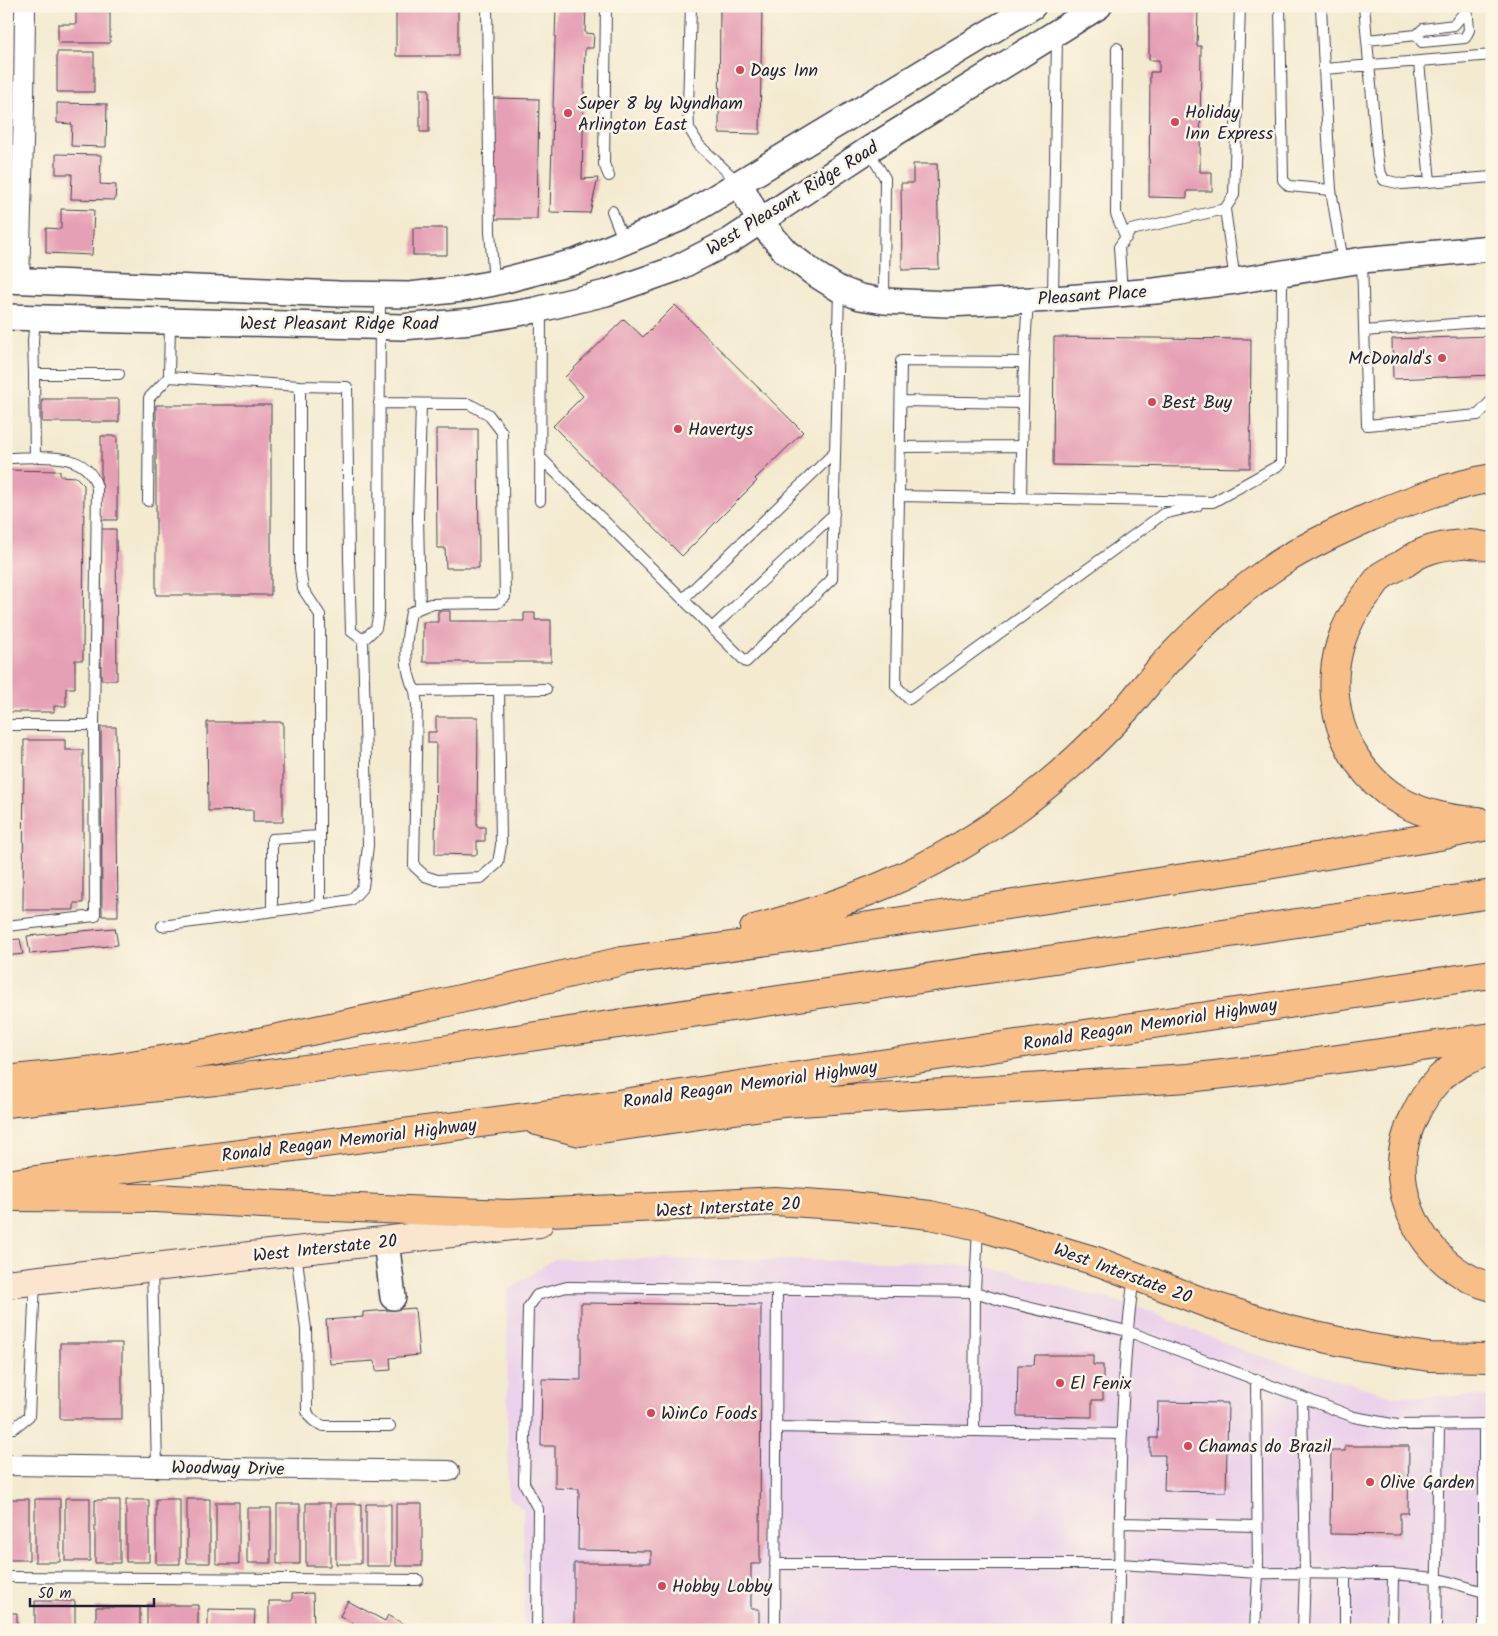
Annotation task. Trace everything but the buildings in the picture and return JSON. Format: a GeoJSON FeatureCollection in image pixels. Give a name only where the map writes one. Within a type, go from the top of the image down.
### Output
{"type":"FeatureCollection","features":[{"type":"Feature","properties":{"kind":"main road"},"geometry":{"type":"LineString","coordinates":[[6,1080],[106,1070],[211,1052],[426,1007],[756,929],[825,908],[884,885],[946,854],[1002,818],[1050,783],[1127,707],[1176,652],[1230,601],[1279,564],[1324,537],[1418,497],[1492,473]]}},
{"type":"Feature","properties":{"kind":"main road"},"geometry":{"type":"LineString","coordinates":[[1465,483],[1492,478]]}},
{"type":"Feature","properties":{"kind":"main road"},"geometry":{"type":"LineString","coordinates":[[1492,547],[1463,543],[1425,551],[1382,576],[1361,600],[1347,623],[1338,648],[1334,682],[1337,714],[1349,746],[1364,770],[1389,793],[1420,810],[1458,820],[1492,823]]}},
{"type":"Feature","properties":{"kind":"main road"},"geometry":{"type":"LineString","coordinates":[[622,961],[790,938],[1329,856],[1439,836],[1492,823]]}},
{"type":"Feature","properties":{"kind":"main road"},"geometry":{"type":"LineString","coordinates":[[6,1102],[215,1081],[396,1057],[1492,894]]}},
{"type":"Feature","properties":{"kind":"main road","name":"Ronald Reagan Memorial Highway"},"geometry":{"type":"LineString","coordinates":[[6,1184],[521,1117],[1492,974]]}},
{"type":"Feature","properties":{"kind":"main road"},"geometry":{"type":"LineString","coordinates":[[521,1117],[580,1132],[783,1103],[1188,1078],[1268,1069],[1492,1038]]}},
{"type":"Feature","properties":{"kind":"main road"},"geometry":{"type":"LineString","coordinates":[[1492,1050],[1469,1058],[1440,1079],[1422,1102],[1407,1133],[1402,1160],[1403,1186],[1410,1213],[1434,1252],[1452,1268],[1492,1287]]}},
{"type":"Feature","properties":{"kind":"main road"},"geometry":{"type":"LineString","coordinates":[[6,1197],[156,1198],[291,1206],[508,1214],[702,1205]]}},
{"type":"Feature","properties":{"kind":"main road","name":"West Interstate 20"},"geometry":{"type":"LineString","coordinates":[[6,1284],[702,1205],[775,1201],[851,1206],[930,1215],[978,1226],[1099,1262],[1211,1305],[1302,1333],[1365,1347],[1429,1357],[1492,1358]]}},
{"type":"Feature","properties":{"kind":"street"},"geometry":{"type":"LineString","coordinates":[[13,280],[24,106],[25,6]]}},
{"type":"Feature","properties":{"kind":"street","name":"West Pleasant Ridge Road"},"geometry":{"type":"LineString","coordinates":[[13,280],[339,294],[410,295],[462,290],[578,261],[681,218],[1033,6]]}},
{"type":"Feature","properties":{"kind":"street","name":"West Pleasant Ridge Road"},"geometry":{"type":"LineString","coordinates":[[6,318],[402,327],[472,321],[541,309],[606,293],[675,269],[730,241],[868,150],[1099,6]]}},
{"type":"Feature","properties":{"kind":"street","name":"Pleasant Place"},"geometry":{"type":"LineString","coordinates":[[740,184],[760,222],[786,252],[839,289],[860,297],[884,301],[947,304],[1053,299],[1122,293],[1235,281],[1353,262],[1492,248]]}},
{"type":"Feature","properties":{"kind":"street"},"geometry":{"type":"LineString","coordinates":[[386,1241],[393,1297]]}},
{"type":"Feature","properties":{"kind":"street","name":"Woodway Drive"},"geometry":{"type":"LineString","coordinates":[[6,1465],[449,1471]]}},
{"type":"Feature","properties":{"kind":"lane"},"geometry":{"type":"LineString","coordinates":[[487,6],[490,232],[494,283]]}},
{"type":"Feature","properties":{"kind":"lane"},"geometry":{"type":"LineString","coordinates":[[606,6],[604,164],[609,176]]}},
{"type":"Feature","properties":{"kind":"lane"},"geometry":{"type":"LineString","coordinates":[[691,6],[688,107],[690,128],[699,145],[740,184]]}},
{"type":"Feature","properties":{"kind":"lane"},"geometry":{"type":"LineString","coordinates":[[1122,293],[1119,247],[1131,230],[1225,208],[1234,195],[1240,6]]}},
{"type":"Feature","properties":{"kind":"lane"},"geometry":{"type":"LineString","coordinates":[[1280,6],[1283,180],[1289,186],[1331,190]]}},
{"type":"Feature","properties":{"kind":"lane"},"geometry":{"type":"LineString","coordinates":[[1321,6],[1331,190],[1353,262],[1364,331],[1367,425],[1478,415],[1492,400]]}},
{"type":"Feature","properties":{"kind":"lane"},"geometry":{"type":"LineString","coordinates":[[1364,6],[1377,154],[1379,170],[1384,180],[1402,184],[1492,178]]}},
{"type":"Feature","properties":{"kind":"lane"},"geometry":{"type":"LineString","coordinates":[[1367,40],[1417,35],[1423,29],[1454,25],[1467,8]]}},
{"type":"Feature","properties":{"kind":"lane"},"geometry":{"type":"LineString","coordinates":[[1417,35],[1422,42],[1465,38],[1469,30],[1467,8]]}},
{"type":"Feature","properties":{"kind":"lane"},"geometry":{"type":"LineString","coordinates":[[1053,299],[1057,32]]}},
{"type":"Feature","properties":{"kind":"lane"},"geometry":{"type":"LineString","coordinates":[[1117,48],[1116,214],[1126,238]]}},
{"type":"Feature","properties":{"kind":"lane"},"geometry":{"type":"LineString","coordinates":[[1324,69],[1492,55]]}},
{"type":"Feature","properties":{"kind":"lane"},"geometry":{"type":"LineString","coordinates":[[1419,62],[1430,182]]}},
{"type":"Feature","properties":{"kind":"lane"},"geometry":{"type":"LineString","coordinates":[[868,150],[885,178],[884,301]]}},
{"type":"Feature","properties":{"kind":"lane"},"geometry":{"type":"LineString","coordinates":[[1225,208],[1235,281]]}},
{"type":"Feature","properties":{"kind":"lane"},"geometry":{"type":"LineString","coordinates":[[612,211],[624,242]]}},
{"type":"Feature","properties":{"kind":"lane"},"geometry":{"type":"LineString","coordinates":[[1024,362],[901,361],[896,686],[909,699],[1163,514],[1213,502],[1280,464],[1282,273]]}},
{"type":"Feature","properties":{"kind":"lane"},"geometry":{"type":"LineString","coordinates":[[540,457],[746,662],[832,579],[839,289]]}},
{"type":"Feature","properties":{"kind":"lane"},"geometry":{"type":"LineString","coordinates":[[162,926],[351,900],[363,888],[368,846],[363,640],[376,628],[379,612],[380,294]]}},
{"type":"Feature","properties":{"kind":"lane"},"geometry":{"type":"LineString","coordinates":[[1021,498],[1024,362],[1028,300]]}},
{"type":"Feature","properties":{"kind":"lane"},"geometry":{"type":"LineString","coordinates":[[540,501],[541,309]]}},
{"type":"Feature","properties":{"kind":"lane"},"geometry":{"type":"LineString","coordinates":[[35,318],[33,341],[35,458]]}},
{"type":"Feature","properties":{"kind":"lane"},"geometry":{"type":"LineString","coordinates":[[148,501],[149,398],[169,377],[170,321]]}},
{"type":"Feature","properties":{"kind":"lane"},"geometry":{"type":"LineString","coordinates":[[1364,331],[1492,321]]}},
{"type":"Feature","properties":{"kind":"lane"},"geometry":{"type":"LineString","coordinates":[[34,374],[119,374]]}},
{"type":"Feature","properties":{"kind":"lane"},"geometry":{"type":"LineString","coordinates":[[169,377],[300,386],[347,387],[348,559],[351,631],[363,640]]}},
{"type":"Feature","properties":{"kind":"lane"},"geometry":{"type":"LineString","coordinates":[[300,386],[300,568],[302,589],[320,615],[320,905]]}},
{"type":"Feature","properties":{"kind":"lane"},"geometry":{"type":"LineString","coordinates":[[900,401],[1023,403]]}},
{"type":"Feature","properties":{"kind":"lane"},"geometry":{"type":"LineString","coordinates":[[380,403],[469,404],[488,414],[502,432],[504,598],[497,604],[430,604],[420,608],[411,612],[405,642],[410,682],[415,692],[417,705],[414,866],[425,876],[437,880],[481,878],[498,863],[501,844],[499,690]]}},
{"type":"Feature","properties":{"kind":"lane"},"geometry":{"type":"LineString","coordinates":[[420,608],[418,518],[421,404]]}},
{"type":"Feature","properties":{"kind":"lane"},"geometry":{"type":"LineString","coordinates":[[900,447],[1022,446]]}},
{"type":"Feature","properties":{"kind":"lane"},"geometry":{"type":"LineString","coordinates":[[683,599],[835,452]]}},
{"type":"Feature","properties":{"kind":"lane"},"geometry":{"type":"LineString","coordinates":[[6,458],[52,457],[77,462],[89,470],[97,487],[94,724],[95,916],[6,926]]}},
{"type":"Feature","properties":{"kind":"lane"},"geometry":{"type":"LineString","coordinates":[[899,496],[1213,502]]}},
{"type":"Feature","properties":{"kind":"lane"},"geometry":{"type":"LineString","coordinates":[[712,628],[834,514]]}},
{"type":"Feature","properties":{"kind":"lane"},"geometry":{"type":"LineString","coordinates":[[415,692],[546,689]]}},
{"type":"Feature","properties":{"kind":"lane"},"geometry":{"type":"LineString","coordinates":[[6,725],[94,724]]}},
{"type":"Feature","properties":{"kind":"lane"},"geometry":{"type":"LineString","coordinates":[[272,911],[272,839],[320,836]]}},
{"type":"Feature","properties":{"kind":"lane"},"geometry":{"type":"LineString","coordinates":[[974,1431],[975,1292],[978,1226]]}},
{"type":"Feature","properties":{"kind":"lane"},"geometry":{"type":"LineString","coordinates":[[296,1251],[306,1329],[307,1411],[309,1417],[324,1426],[390,1426]]}},
{"type":"Feature","properties":{"kind":"lane"},"geometry":{"type":"LineString","coordinates":[[152,1267],[157,1467]]}},
{"type":"Feature","properties":{"kind":"lane"},"geometry":{"type":"LineString","coordinates":[[1118,1630],[1122,1434],[1127,1331],[1134,1275]]}},
{"type":"Feature","properties":{"kind":"lane"},"geometry":{"type":"LineString","coordinates":[[6,1428],[14,1428],[29,1416],[35,1281]]}},
{"type":"Feature","properties":{"kind":"lane"},"geometry":{"type":"LineString","coordinates":[[537,1630],[538,1509],[524,1483],[528,1308],[537,1296],[567,1287],[975,1292],[1006,1302],[1127,1331],[1354,1417],[1397,1425],[1488,1424],[1488,1595],[1484,1630]]}},
{"type":"Feature","properties":{"kind":"lane"},"geometry":{"type":"LineString","coordinates":[[775,1630],[777,1290]]}},
{"type":"Feature","properties":{"kind":"lane"},"geometry":{"type":"LineString","coordinates":[[1255,1630],[1258,1573],[1256,1379]]}},
{"type":"Feature","properties":{"kind":"lane"},"geometry":{"type":"LineString","coordinates":[[1302,1397],[1305,1573],[1303,1630]]}},
{"type":"Feature","properties":{"kind":"lane"},"geometry":{"type":"LineString","coordinates":[[1436,1630],[1439,1425]]}},
{"type":"Feature","properties":{"kind":"lane"},"geometry":{"type":"LineString","coordinates":[[776,1427],[1122,1434]]}},
{"type":"Feature","properties":{"kind":"lane"},"geometry":{"type":"LineString","coordinates":[[1121,1523],[1257,1526]]}},
{"type":"Feature","properties":{"kind":"lane"},"geometry":{"type":"LineString","coordinates":[[775,1564],[1120,1564],[1258,1573],[1393,1574],[1436,1578],[1488,1595]]}},
{"type":"Feature","properties":{"kind":"lane"},"geometry":{"type":"LineString","coordinates":[[1345,1573],[1345,1630]]}},
{"type":"Feature","properties":{"kind":"lane"},"geometry":{"type":"LineString","coordinates":[[1392,1630],[1393,1574]]}},
{"type":"Feature","properties":{"kind":"lane"},"geometry":{"type":"LineString","coordinates":[[6,1577],[418,1580]]}},
{"type":"Feature","properties":{"kind":"shaded area"},"geometry":{"type":"Polygon","coordinates":[[[554,1259],[901,1261],[989,1267],[1138,1307],[1247,1352],[1392,1396],[1492,1396],[1492,1630],[524,1630],[523,1509],[508,1496],[507,1291],[554,1259]]]}},
{"type":"Feature","properties":{"kind":"place","name":"Days Inn"},"geometry":{"type":"Point","coordinates":[740,70]}},
{"type":"Feature","properties":{"kind":"place","name":"Super 8 by Wyndham Arlington East"},"geometry":{"type":"Point","coordinates":[568,113]}},
{"type":"Feature","properties":{"kind":"place","name":"Holiday Inn Express"},"geometry":{"type":"Point","coordinates":[1175,122]}},
{"type":"Feature","properties":{"kind":"place","name":"McDonald's"},"geometry":{"type":"Point","coordinates":[1442,358]}},
{"type":"Feature","properties":{"kind":"place","name":"Best Buy"},"geometry":{"type":"Point","coordinates":[1152,402]}},
{"type":"Feature","properties":{"kind":"place","name":"Havertys"},"geometry":{"type":"Point","coordinates":[678,429]}},
{"type":"Feature","properties":{"kind":"place","name":"El Fenix"},"geometry":{"type":"Point","coordinates":[1060,1383]}},
{"type":"Feature","properties":{"kind":"place","name":"WinCo Foods"},"geometry":{"type":"Point","coordinates":[651,1413]}},
{"type":"Feature","properties":{"kind":"place","name":"Chamas do Brazil"},"geometry":{"type":"Point","coordinates":[1188,1446]}},
{"type":"Feature","properties":{"kind":"place","name":"Olive Garden"},"geometry":{"type":"Point","coordinates":[1370,1482]}},
{"type":"Feature","properties":{"kind":"place","name":"Hobby Lobby"},"geometry":{"type":"Point","coordinates":[662,1586]}}]}
